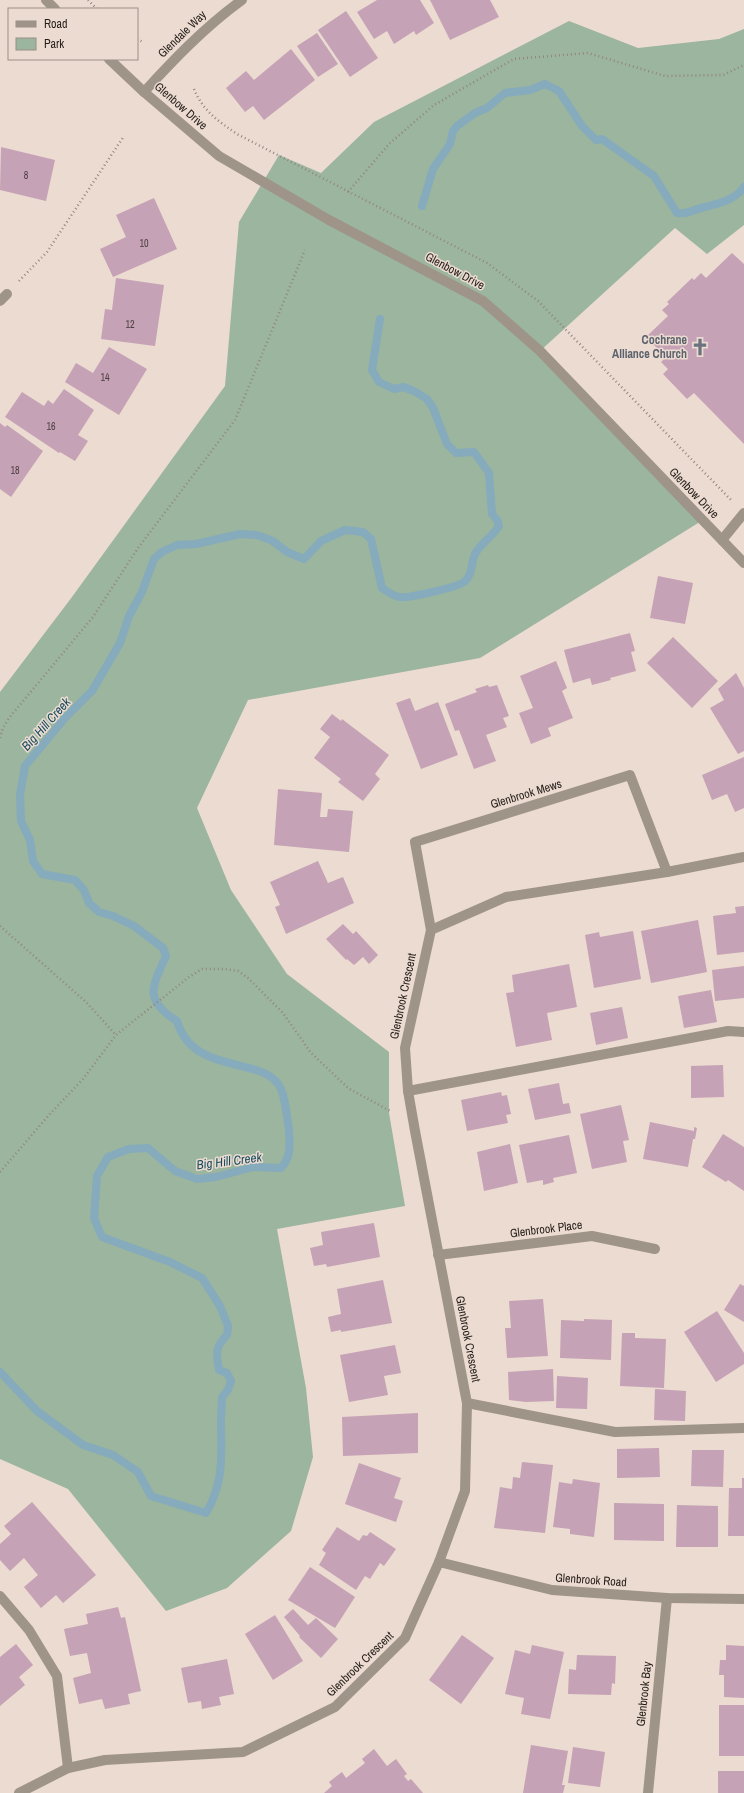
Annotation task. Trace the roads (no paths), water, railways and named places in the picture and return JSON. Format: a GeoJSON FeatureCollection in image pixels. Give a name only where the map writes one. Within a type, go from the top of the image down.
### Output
{"type":"FeatureCollection","features":[{"type":"Feature","properties":{"kind":"street"},"geometry":{"type":"LineString","coordinates":[[46,0],[54,8]]}},
{"type":"Feature","properties":{"kind":"street","name":"Glendale Way"},"geometry":{"type":"LineString","coordinates":[[144,92],[177,55],[210,24],[242,0]]}},
{"type":"Feature","properties":{"kind":"street","name":"Glenbow Drive"},"geometry":{"type":"LineString","coordinates":[[110,60],[144,92],[219,156],[329,220],[483,301],[540,351],[744,563]]}},
{"type":"Feature","properties":{"kind":"street"},"geometry":{"type":"LineString","coordinates":[[722,540],[744,513]]}},
{"type":"Feature","properties":{"kind":"street","name":"Glenbrook Mews"},"geometry":{"type":"LineString","coordinates":[[431,930],[415,842],[630,774],[667,872]]}},
{"type":"Feature","properties":{"kind":"street"},"geometry":{"type":"LineString","coordinates":[[431,930],[506,897],[667,872],[744,857]]}},
{"type":"Feature","properties":{"kind":"street","name":"Glenbrook Crescent"},"geometry":{"type":"LineString","coordinates":[[19,1793],[68,1768],[105,1760],[243,1752],[335,1707],[405,1638],[439,1562],[465,1491],[467,1403],[408,1091],[405,1048],[431,930]]}},
{"type":"Feature","properties":{"kind":"street"},"geometry":{"type":"LineString","coordinates":[[408,1091],[728,1030],[744,1032]]}},
{"type":"Feature","properties":{"kind":"street","name":"Glenbrook Place"},"geometry":{"type":"LineString","coordinates":[[438,1255],[592,1236],[655,1249]]}},
{"type":"Feature","properties":{"kind":"street"},"geometry":{"type":"LineString","coordinates":[[467,1403],[615,1432],[744,1428]]}},
{"type":"Feature","properties":{"kind":"street","name":"Glenbrook Road"},"geometry":{"type":"LineString","coordinates":[[439,1562],[552,1590],[667,1598],[744,1599]]}},
{"type":"Feature","properties":{"kind":"street"},"geometry":{"type":"LineString","coordinates":[[0,1596],[29,1630],[57,1676],[68,1768]]}},
{"type":"Feature","properties":{"kind":"street","name":"Glenbrook Bay"},"geometry":{"type":"LineString","coordinates":[[648,1793],[667,1598]]}},
{"type":"Feature","properties":{"kind":"waterway","name":"Big Hill Creek"},"geometry":{"type":"LineString","coordinates":[[422,206],[433,169],[450,144],[453,131],[457,126],[475,113],[487,108],[505,93],[530,90],[545,84],[559,91],[582,126],[596,140],[602,139],[654,176],[677,213],[687,213],[725,201],[735,196],[744,187]]}},
{"type":"Feature","properties":{"kind":"waterway","name":"Big Hill Creek"},"geometry":{"type":"LineString","coordinates":[[0,1372],[37,1411],[83,1445],[113,1455],[138,1472],[151,1496],[206,1513],[216,1490],[221,1467],[222,1397],[228,1390],[231,1381],[227,1373],[219,1370],[217,1351],[220,1343],[227,1335],[228,1326],[220,1306],[202,1278],[170,1262],[102,1237],[94,1218],[97,1176],[108,1157],[129,1149],[148,1148],[175,1171],[197,1179],[216,1177],[253,1167],[281,1168],[287,1160],[290,1146],[284,1099],[281,1089],[273,1078],[261,1072],[213,1058],[198,1051],[186,1039],[177,1021],[159,1006],[155,999],[154,985],[166,956],[163,948],[134,926],[113,916],[99,912],[89,903],[84,890],[75,880],[42,874],[33,861],[30,840],[21,821],[20,795],[25,766],[65,718],[92,691],[120,643],[129,616],[142,592],[154,559],[162,552],[177,545],[196,544],[240,534],[257,535],[273,541],[287,552],[304,559],[321,541],[345,530],[363,532],[371,539],[382,588],[395,596],[404,597],[432,592],[452,587],[464,582],[467,579],[475,554],[480,546],[499,526],[497,520],[492,514],[489,473],[474,452],[456,453],[447,444],[433,408],[427,399],[404,387],[394,389],[379,382],[372,370],[380,319]]}},
{"type":"Feature","properties":{"kind":"place","name":"Cochrane Alliance Church"},"geometry":{"type":"Point","coordinates":[700,347]}}]}
